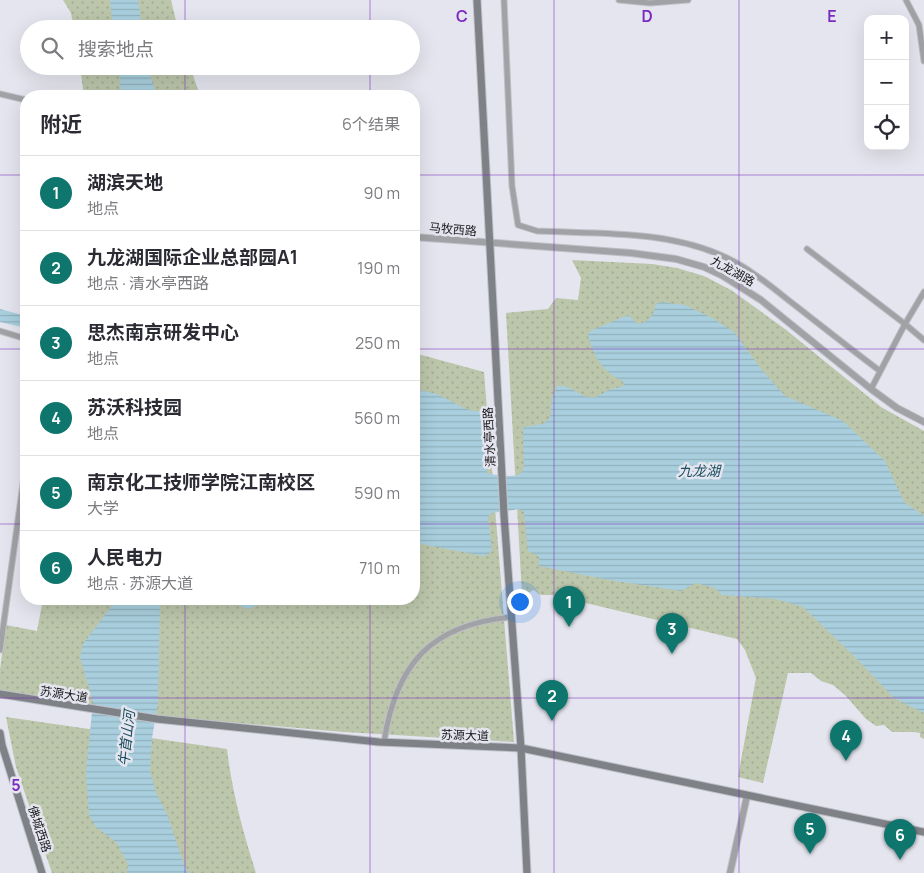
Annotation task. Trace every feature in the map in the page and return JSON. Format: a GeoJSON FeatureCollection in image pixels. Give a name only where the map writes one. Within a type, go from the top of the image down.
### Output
{"type":"FeatureCollection","features":[{"type":"Feature","properties":{"kind":"main road","name":"清水亭西路"},"geometry":{"type":"LineString","coordinates":[[478,0],[504,515],[528,873]]}},
{"type":"Feature","properties":{"kind":"main road","name":"苏源大道"},"geometry":{"type":"LineString","coordinates":[[0,694],[90,710],[157,719],[384,742],[521,748],[924,832]]}},
{"type":"Feature","properties":{"kind":"main road","name":"佛城西路"},"geometry":{"type":"LineString","coordinates":[[0,733],[2,745],[42,873]]}},
{"type":"Feature","properties":{"kind":"street"},"geometry":{"type":"LineString","coordinates":[[504,0],[512,186],[518,225],[537,231],[658,238],[701,248],[727,258],[745,268],[778,292],[880,371]]}},
{"type":"Feature","properties":{"kind":"street"},"geometry":{"type":"LineString","coordinates":[[619,0],[650,3],[688,0]]}},
{"type":"Feature","properties":{"kind":"street"},"geometry":{"type":"LineString","coordinates":[[906,0],[919,25],[924,61]]}},
{"type":"Feature","properties":{"kind":"street"},"geometry":{"type":"LineString","coordinates":[[0,94],[20,99]]}},
{"type":"Feature","properties":{"kind":"street","name":"马牧西路"},"geometry":{"type":"LineString","coordinates":[[420,237],[490,243]]}},
{"type":"Feature","properties":{"kind":"street","name":"九龙湖路"},"geometry":{"type":"LineString","coordinates":[[490,243],[631,253],[676,259],[704,267],[723,276],[761,300],[871,389],[898,408],[924,422]]}},
{"type":"Feature","properties":{"kind":"street"},"geometry":{"type":"LineString","coordinates":[[807,249],[924,340]]}},
{"type":"Feature","properties":{"kind":"street"},"geometry":{"type":"LineString","coordinates":[[871,389],[924,292]]}},
{"type":"Feature","properties":{"kind":"street"},"geometry":{"type":"LineString","coordinates":[[0,331],[20,337]]}},
{"type":"Feature","properties":{"kind":"street"},"geometry":{"type":"LineString","coordinates":[[0,650],[20,505]]}},
{"type":"Feature","properties":{"kind":"street"},"geometry":{"type":"LineString","coordinates":[[384,742],[389,712],[398,688],[421,653],[437,640],[463,627],[483,621],[512,617]]}},
{"type":"Feature","properties":{"kind":"street"},"geometry":{"type":"LineString","coordinates":[[730,873],[747,796]]}},
{"type":"Feature","properties":{"kind":"green space"},"geometry":{"type":"Polygon","coordinates":[[[63,0],[171,0],[176,20],[72,20],[71,13],[63,0]]]}},
{"type":"Feature","properties":{"kind":"green space"},"geometry":{"type":"Polygon","coordinates":[[[81,75],[193,75],[198,90],[83,90],[81,75]]]}},
{"type":"Feature","properties":{"kind":"green space","name":"九龙湖"},"geometry":{"type":"Polygon","coordinates":[[[572,260],[652,264],[677,268],[704,276],[731,290],[785,329],[881,407],[924,431],[924,739],[920,737],[920,733],[892,732],[884,725],[876,726],[866,719],[845,695],[833,685],[821,681],[811,673],[788,673],[763,783],[738,777],[756,678],[745,650],[737,639],[552,595],[540,595],[534,590],[527,596],[527,612],[523,612],[506,313],[548,309],[556,298],[578,300],[581,278],[572,260]]]}},
{"type":"Feature","properties":{"kind":"green space"},"geometry":{"type":"Polygon","coordinates":[[[420,355],[484,372],[514,742],[344,732],[159,716],[0,692],[0,670],[6,625],[37,631],[42,605],[420,605],[420,355]]]}},
{"type":"Feature","properties":{"kind":"green space"},"geometry":{"type":"Polygon","coordinates":[[[6,717],[227,749],[238,812],[256,873],[52,873],[16,767],[6,717]]]}},
{"type":"Feature","properties":{"kind":"water"},"geometry":{"type":"Polygon","coordinates":[[[110,0],[138,0],[141,20],[112,20],[110,0]]]}},
{"type":"Feature","properties":{"kind":"water"},"geometry":{"type":"Polygon","coordinates":[[[120,75],[150,75],[155,90],[121,90],[120,75]]]}},
{"type":"Feature","properties":{"kind":"water","name":"九龙湖"},"geometry":{"type":"Polygon","coordinates":[[[660,302],[685,305],[714,319],[734,332],[761,369],[785,396],[843,421],[885,461],[904,502],[924,516],[924,713],[894,698],[803,607],[776,599],[722,595],[715,588],[696,583],[681,591],[609,580],[539,566],[539,556],[528,551],[524,512],[519,509],[489,515],[492,549],[489,554],[483,556],[420,543],[420,390],[437,394],[466,409],[481,412],[484,418],[487,473],[504,476],[520,474],[524,467],[523,427],[543,424],[550,418],[552,399],[557,386],[567,387],[590,397],[624,385],[622,380],[609,373],[599,362],[590,342],[588,335],[590,331],[628,315],[638,324],[642,323],[651,317],[656,304],[660,302]]]}},
{"type":"Feature","properties":{"kind":"water"},"geometry":{"type":"Polygon","coordinates":[[[0,309],[20,314],[20,327],[0,322],[0,309]]]}},
{"type":"Feature","properties":{"kind":"water","name":"牛首山河"},"geometry":{"type":"Polygon","coordinates":[[[112,605],[160,605],[158,703],[152,738],[150,771],[156,793],[167,814],[188,873],[127,873],[128,864],[116,842],[96,827],[89,815],[86,772],[93,702],[80,657],[83,644],[112,605]]]}},
{"type":"Feature","properties":{"kind":"water"},"geometry":{"type":"Polygon","coordinates":[[[240,605],[256,605],[247,609],[240,605]]]}},
{"type":"Feature","properties":{"kind":"place","name":"湖滨天地"},"geometry":{"type":"Point","coordinates":[569,627]}},
{"type":"Feature","properties":{"kind":"place","name":"思杰南京研发中心"},"geometry":{"type":"Point","coordinates":[672,654]}},
{"type":"Feature","properties":{"kind":"place","name":"九龙湖国际企业总部园A1"},"geometry":{"type":"Point","coordinates":[552,721]}},
{"type":"Feature","properties":{"kind":"place","name":"苏沃科技园"},"geometry":{"type":"Point","coordinates":[846,761]}},
{"type":"Feature","properties":{"kind":"place","name":"南京化工技师学院江南校区"},"geometry":{"type":"Point","coordinates":[810,854]}},
{"type":"Feature","properties":{"kind":"place","name":"人民电力"},"geometry":{"type":"Point","coordinates":[900,860]}}]}
